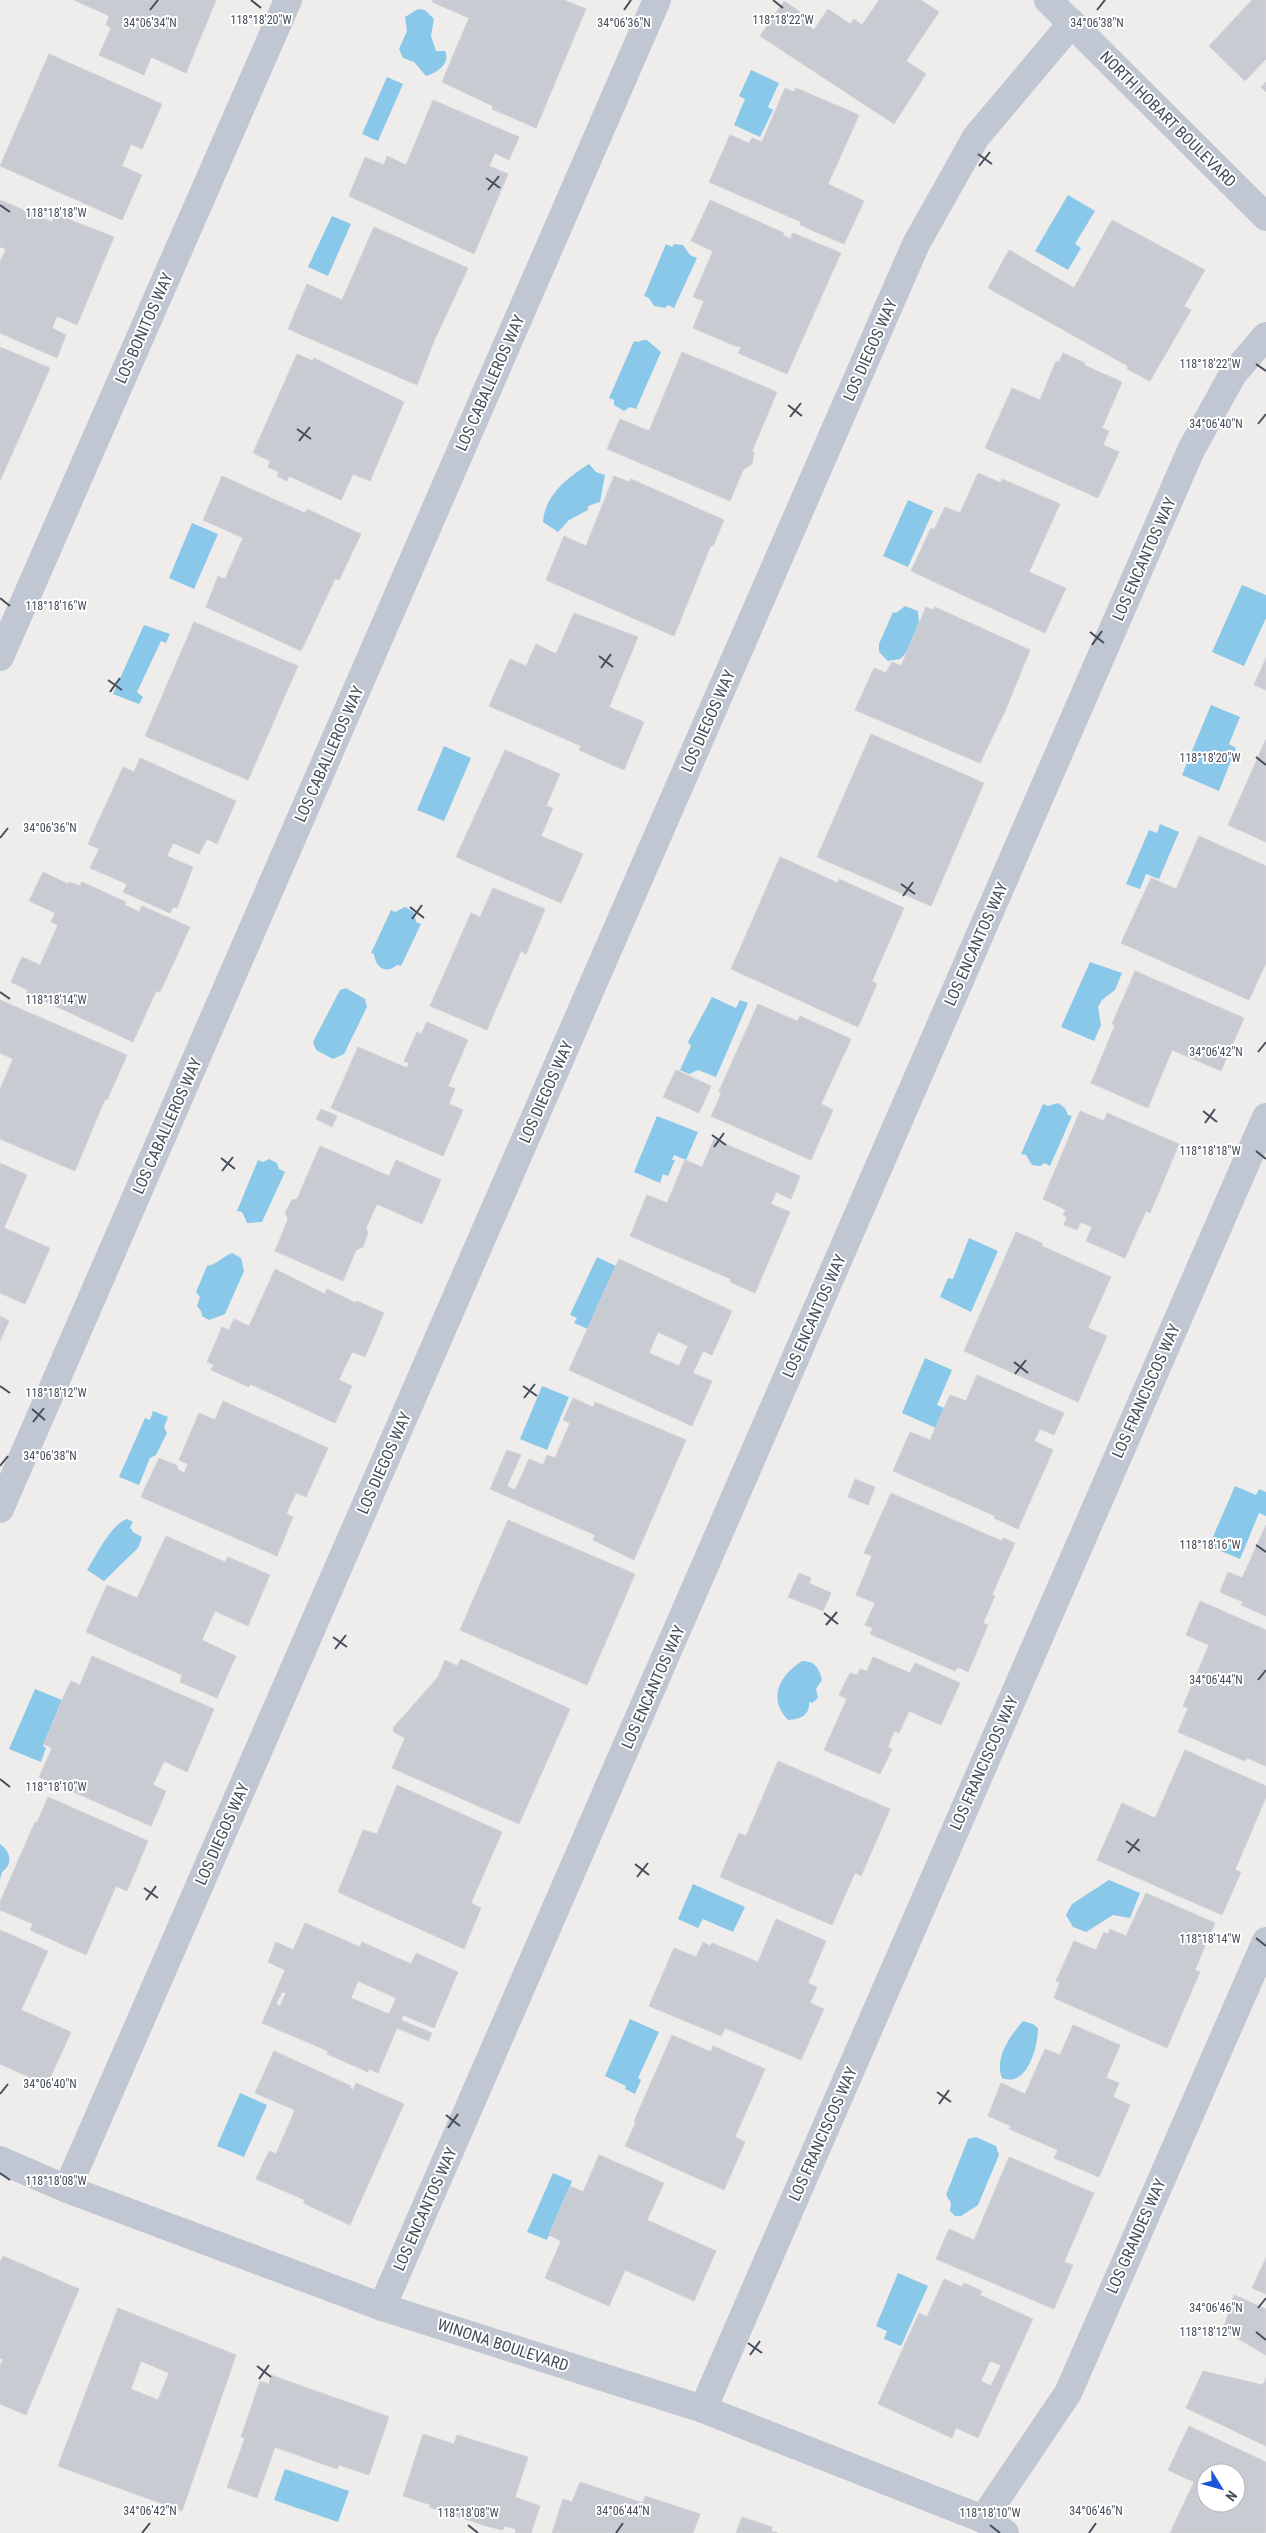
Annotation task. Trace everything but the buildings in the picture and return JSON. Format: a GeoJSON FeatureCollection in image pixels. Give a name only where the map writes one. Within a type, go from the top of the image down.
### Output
{"type":"FeatureCollection","features":[{"type":"Feature","properties":{"kind":"street","name":"LOS BONITOS WAY"},"geometry":{"type":"LineString","coordinates":[[0,657],[288,0]]}},
{"type":"Feature","properties":{"kind":"street","name":"LOS CABALLEROS WAY"},"geometry":{"type":"LineString","coordinates":[[0,1509],[657,0]]}},
{"type":"Feature","properties":{"kind":"street","name":"NORTH HOBART BOULEVARD"},"geometry":{"type":"LineString","coordinates":[[1048,0],[1266,217]]}},
{"type":"Feature","properties":{"kind":"street","name":"LOS DIEGOS WAY"},"geometry":{"type":"LineString","coordinates":[[67,2189],[916,244],[976,137],[1072,23]]}},
{"type":"Feature","properties":{"kind":"street","name":"LOS ENCANTOS WAY"},"geometry":{"type":"LineString","coordinates":[[382,2307],[1191,450],[1233,374],[1266,336]]}},
{"type":"Feature","properties":{"kind":"street","name":"LOS FRANCISCOS WAY"},"geometry":{"type":"LineString","coordinates":[[703,2409],[1266,1117]]}},
{"type":"Feature","properties":{"kind":"street","name":"LOS GRANDES WAY"},"geometry":{"type":"LineString","coordinates":[[994,2526],[1068,2393],[1266,1941]]}},
{"type":"Feature","properties":{"kind":"street","name":"WINONA BOULEVARD"},"geometry":{"type":"LineString","coordinates":[[0,2160],[67,2189],[382,2307],[703,2409],[994,2526]]}},
{"type":"Feature","properties":{"kind":"water"},"geometry":{"type":"Polygon","coordinates":[[[418,9],[425,10],[434,19],[431,36],[436,51],[445,51],[446,55],[445,63],[442,67],[426,76],[414,62],[403,58],[399,49],[407,31],[405,17],[418,9]]]}},
{"type":"Feature","properties":{"kind":"water"},"geometry":{"type":"Polygon","coordinates":[[[751,70],[779,83],[768,107],[773,110],[760,137],[734,125],[745,99],[739,96],[751,70]]]}},
{"type":"Feature","properties":{"kind":"water"},"geometry":{"type":"Polygon","coordinates":[[[387,77],[403,84],[378,141],[362,134],[387,77]]]}},
{"type":"Feature","properties":{"kind":"water"},"geometry":{"type":"Polygon","coordinates":[[[1068,195],[1095,211],[1075,244],[1081,248],[1068,270],[1035,251],[1068,195]]]}},
{"type":"Feature","properties":{"kind":"water"},"geometry":{"type":"Polygon","coordinates":[[[332,216],[351,224],[328,276],[308,267],[332,216]]]}},
{"type":"Feature","properties":{"kind":"water"},"geometry":{"type":"Polygon","coordinates":[[[666,244],[672,247],[674,244],[683,245],[690,255],[697,258],[674,308],[668,305],[665,308],[654,306],[649,298],[644,296],[666,244]]]}},
{"type":"Feature","properties":{"kind":"water"},"geometry":{"type":"Polygon","coordinates":[[[647,340],[661,352],[636,409],[630,407],[624,411],[614,405],[614,400],[609,398],[634,341],[647,340]]]}},
{"type":"Feature","properties":{"kind":"water"},"geometry":{"type":"Polygon","coordinates":[[[589,464],[596,472],[605,475],[600,502],[588,506],[588,510],[569,520],[558,532],[543,522],[548,503],[566,481],[589,464]]]}},
{"type":"Feature","properties":{"kind":"water"},"geometry":{"type":"Polygon","coordinates":[[[908,500],[933,511],[908,567],[883,556],[908,500]]]}},
{"type":"Feature","properties":{"kind":"water"},"geometry":{"type":"Polygon","coordinates":[[[192,523],[218,534],[194,589],[169,578],[192,523]]]}},
{"type":"Feature","properties":{"kind":"water"},"geometry":{"type":"Polygon","coordinates":[[[1242,585],[1266,595],[1266,618],[1244,666],[1212,652],[1242,585]]]}},
{"type":"Feature","properties":{"kind":"water"},"geometry":{"type":"Polygon","coordinates":[[[905,606],[918,611],[919,623],[906,653],[900,659],[888,661],[879,652],[879,644],[893,612],[896,613],[905,606]]]}},
{"type":"Feature","properties":{"kind":"water"},"geometry":{"type":"Polygon","coordinates":[[[144,625],[170,634],[166,643],[161,641],[137,692],[143,697],[139,704],[113,694],[144,625]]]}},
{"type":"Feature","properties":{"kind":"water"},"geometry":{"type":"Polygon","coordinates":[[[1211,705],[1240,717],[1229,744],[1236,748],[1219,791],[1182,775],[1211,705]]]}},
{"type":"Feature","properties":{"kind":"water"},"geometry":{"type":"Polygon","coordinates":[[[444,746],[471,758],[444,821],[417,810],[444,746]]]}},
{"type":"Feature","properties":{"kind":"water"},"geometry":{"type":"Polygon","coordinates":[[[1160,824],[1179,832],[1159,879],[1146,874],[1140,889],[1126,884],[1149,830],[1157,833],[1160,824]]]}},
{"type":"Feature","properties":{"kind":"water"},"geometry":{"type":"Polygon","coordinates":[[[405,907],[414,912],[416,922],[421,924],[401,966],[397,965],[389,969],[382,968],[376,963],[374,954],[371,953],[391,910],[395,912],[405,907]]]}},
{"type":"Feature","properties":{"kind":"water"},"geometry":{"type":"Polygon","coordinates":[[[1090,962],[1122,973],[1115,990],[1102,1000],[1098,1007],[1101,1025],[1094,1041],[1061,1027],[1090,962]]]}},
{"type":"Feature","properties":{"kind":"water"},"geometry":{"type":"Polygon","coordinates":[[[346,988],[365,999],[367,1007],[344,1054],[333,1059],[316,1050],[313,1042],[340,990],[346,988]]]}},
{"type":"Feature","properties":{"kind":"water"},"geometry":{"type":"Polygon","coordinates":[[[712,997],[736,1008],[740,1000],[748,1003],[716,1077],[698,1070],[689,1074],[680,1070],[691,1046],[688,1042],[712,997]]]}},
{"type":"Feature","properties":{"kind":"water"},"geometry":{"type":"Polygon","coordinates":[[[1058,1103],[1065,1108],[1068,1115],[1072,1116],[1050,1166],[1045,1163],[1040,1166],[1032,1165],[1026,1155],[1021,1154],[1043,1104],[1048,1106],[1058,1103]]]}},
{"type":"Feature","properties":{"kind":"water"},"geometry":{"type":"Polygon","coordinates":[[[657,1116],[698,1132],[686,1160],[674,1155],[672,1160],[675,1160],[668,1176],[663,1174],[660,1183],[634,1172],[657,1116]]]}},
{"type":"Feature","properties":{"kind":"water"},"geometry":{"type":"Polygon","coordinates":[[[269,1159],[277,1163],[279,1169],[285,1172],[262,1222],[247,1223],[242,1212],[237,1211],[258,1160],[263,1162],[269,1159]]]}},
{"type":"Feature","properties":{"kind":"water"},"geometry":{"type":"Polygon","coordinates":[[[969,1238],[998,1251],[971,1312],[940,1297],[948,1278],[953,1279],[969,1238]]]}},
{"type":"Feature","properties":{"kind":"water"},"geometry":{"type":"Polygon","coordinates":[[[232,1253],[241,1258],[244,1271],[225,1314],[209,1320],[202,1316],[197,1306],[200,1297],[196,1292],[207,1266],[232,1253]]]}},
{"type":"Feature","properties":{"kind":"water"},"geometry":{"type":"Polygon","coordinates":[[[597,1257],[616,1266],[588,1329],[574,1323],[577,1318],[570,1315],[597,1257]]]}},
{"type":"Feature","properties":{"kind":"water"},"geometry":{"type":"Polygon","coordinates":[[[925,1358],[952,1370],[937,1405],[944,1408],[936,1428],[902,1413],[925,1358]]]}},
{"type":"Feature","properties":{"kind":"water"},"geometry":{"type":"Polygon","coordinates":[[[542,1386],[569,1397],[547,1450],[520,1439],[542,1386]]]}},
{"type":"Feature","properties":{"kind":"water"},"geometry":{"type":"Polygon","coordinates":[[[153,1411],[168,1417],[164,1427],[167,1433],[156,1455],[150,1458],[139,1485],[119,1477],[145,1418],[150,1420],[153,1411]]]}},
{"type":"Feature","properties":{"kind":"water"},"geometry":{"type":"Polygon","coordinates":[[[1235,1486],[1256,1495],[1259,1489],[1266,1492],[1266,1516],[1259,1513],[1240,1559],[1209,1546],[1235,1486]]]}},
{"type":"Feature","properties":{"kind":"water"},"geometry":{"type":"Polygon","coordinates":[[[127,1519],[133,1522],[130,1527],[133,1532],[142,1537],[138,1548],[104,1581],[87,1570],[115,1527],[127,1519]]]}},
{"type":"Feature","properties":{"kind":"water"},"geometry":{"type":"Polygon","coordinates":[[[802,1661],[810,1662],[816,1666],[819,1672],[822,1680],[816,1689],[818,1698],[812,1703],[809,1702],[806,1714],[796,1719],[788,1720],[778,1703],[777,1695],[782,1680],[802,1661]]]}},
{"type":"Feature","properties":{"kind":"water"},"geometry":{"type":"Polygon","coordinates":[[[35,1689],[62,1700],[43,1746],[46,1748],[41,1762],[9,1749],[35,1689]]]}},
{"type":"Feature","properties":{"kind":"water"},"geometry":{"type":"Polygon","coordinates":[[[0,1844],[7,1850],[9,1862],[6,1869],[2,1872],[0,1880],[0,1844]]]}},
{"type":"Feature","properties":{"kind":"water"},"geometry":{"type":"Polygon","coordinates":[[[1109,1880],[1140,1893],[1130,1918],[1113,1915],[1086,1932],[1073,1927],[1066,1915],[1072,1904],[1109,1880]]]}},
{"type":"Feature","properties":{"kind":"water"},"geometry":{"type":"Polygon","coordinates":[[[693,1884],[745,1907],[733,1932],[703,1919],[698,1928],[678,1919],[693,1884]]]}},
{"type":"Feature","properties":{"kind":"water"},"geometry":{"type":"Polygon","coordinates":[[[630,2019],[659,2032],[638,2078],[641,2080],[635,2094],[625,2089],[626,2086],[605,2076],[630,2019]]]}},
{"type":"Feature","properties":{"kind":"water"},"geometry":{"type":"Polygon","coordinates":[[[1023,2021],[1033,2024],[1038,2028],[1033,2055],[1024,2072],[1018,2077],[1011,2080],[1002,2078],[1000,2063],[1002,2055],[1013,2033],[1023,2021]]]}},
{"type":"Feature","properties":{"kind":"water"},"geometry":{"type":"Polygon","coordinates":[[[240,2093],[267,2105],[244,2157],[217,2146],[240,2093]]]}},
{"type":"Feature","properties":{"kind":"water"},"geometry":{"type":"Polygon","coordinates":[[[976,2137],[996,2146],[999,2155],[978,2205],[961,2216],[955,2216],[950,2211],[951,2203],[946,2195],[968,2139],[976,2137]]]}},
{"type":"Feature","properties":{"kind":"water"},"geometry":{"type":"Polygon","coordinates":[[[553,2173],[572,2181],[547,2240],[527,2232],[553,2173]]]}},
{"type":"Feature","properties":{"kind":"water"},"geometry":{"type":"Polygon","coordinates":[[[898,2273],[928,2286],[901,2346],[884,2339],[887,2331],[876,2326],[898,2273]]]}},
{"type":"Feature","properties":{"kind":"water"},"geometry":{"type":"Polygon","coordinates":[[[285,2469],[349,2491],[338,2522],[274,2500],[285,2469]]]}}]}
